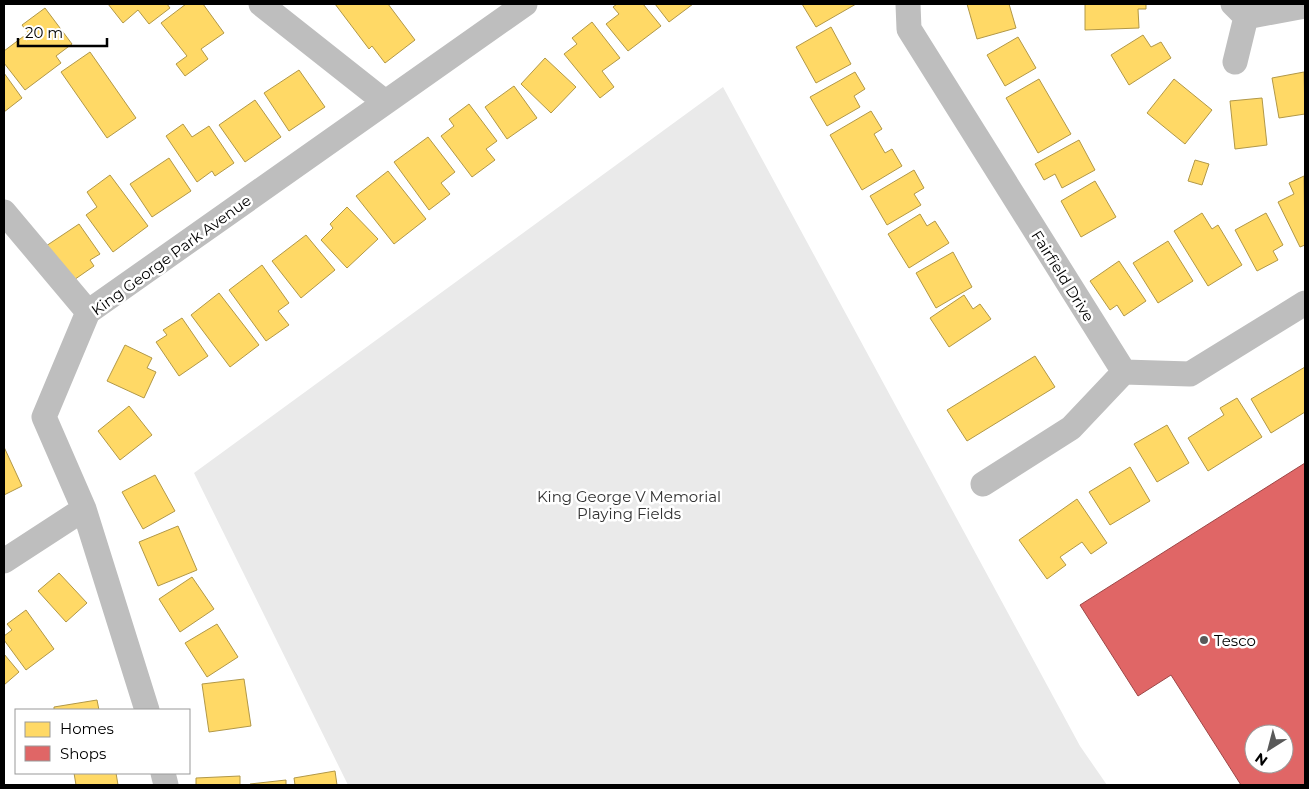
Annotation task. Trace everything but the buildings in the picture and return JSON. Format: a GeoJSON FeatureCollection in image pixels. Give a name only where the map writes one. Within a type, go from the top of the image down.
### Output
{"type":"FeatureCollection","features":[{"type":"Feature","properties":{"kind":"street"},"geometry":{"type":"LineString","coordinates":[[261,4],[385,102]]}},
{"type":"Feature","properties":{"kind":"street","name":"King George Park Avenue"},"geometry":{"type":"LineString","coordinates":[[146,709],[84,509],[44,416],[88,312],[525,4]]}},
{"type":"Feature","properties":{"kind":"street","name":"Fairfield Drive"},"geometry":{"type":"LineString","coordinates":[[908,4],[909,29],[1124,372]]}},
{"type":"Feature","properties":{"kind":"street"},"geometry":{"type":"LineString","coordinates":[[1235,62],[1239,10],[1305,6]]}},
{"type":"Feature","properties":{"kind":"street"},"geometry":{"type":"LineString","coordinates":[[4,212],[88,312]]}},
{"type":"Feature","properties":{"kind":"street"},"geometry":{"type":"LineString","coordinates":[[983,484],[1072,428],[1124,372],[1190,374],[1305,303]]}},
{"type":"Feature","properties":{"kind":"street"},"geometry":{"type":"LineString","coordinates":[[4,561],[84,509]]}},
{"type":"Feature","properties":{"kind":"green space","name":"King George V Memorial Playing Fields"},"geometry":{"type":"Polygon","coordinates":[[[723,87],[1080,746],[1107,785],[348,785],[194,473],[723,87]]]}},
{"type":"Feature","properties":{"kind":"place","name":"Tesco"},"geometry":{"type":"Point","coordinates":[1204,640]}}]}
